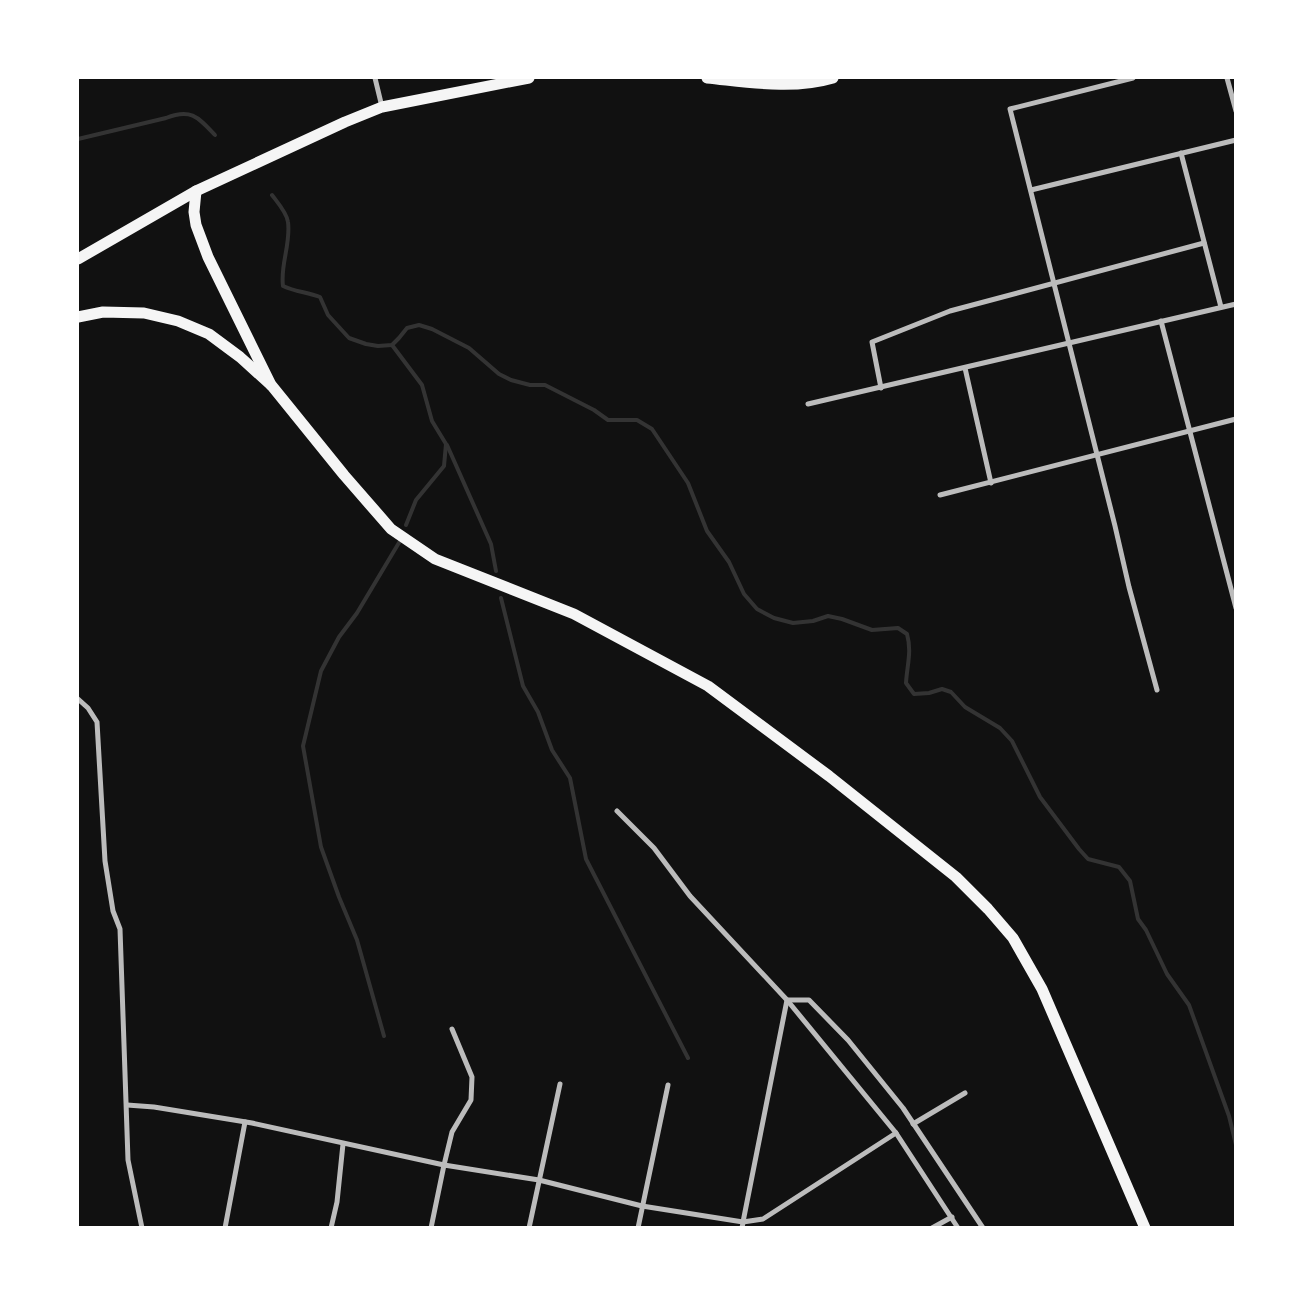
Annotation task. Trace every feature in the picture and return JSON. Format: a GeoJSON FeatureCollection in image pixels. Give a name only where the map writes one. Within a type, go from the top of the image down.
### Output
{"type":"FeatureCollection","features":[{"type":"Feature","properties":{"kind":"main road"},"geometry":{"type":"LineString","coordinates":[[78,259],[196,192],[345,122],[382,108],[529,78]]}},
{"type":"Feature","properties":{"kind":"main road"},"geometry":{"type":"LineString","coordinates":[[708,78],[752,83],[799,84],[833,78]]}},
{"type":"Feature","properties":{"kind":"main road"},"geometry":{"type":"LineString","coordinates":[[196,192],[194,212],[196,225],[208,257],[272,386]]}},
{"type":"Feature","properties":{"kind":"main road"},"geometry":{"type":"LineString","coordinates":[[78,318],[103,312],[144,313],[178,321],[209,334],[240,357],[272,386],[344,476],[391,529],[434,559],[574,614],[708,686],[829,776],[956,877],[988,909],[1013,938],[1042,989],[1145,1228]]}},
{"type":"Feature","properties":{"kind":"street"},"geometry":{"type":"LineString","coordinates":[[375,78],[382,108]]}},
{"type":"Feature","properties":{"kind":"street"},"geometry":{"type":"LineString","coordinates":[[1133,78],[1010,109],[1098,455],[1129,587],[1157,690]]}},
{"type":"Feature","properties":{"kind":"street"},"geometry":{"type":"LineString","coordinates":[[1227,78],[1236,110]]}},
{"type":"Feature","properties":{"kind":"street"},"geometry":{"type":"LineString","coordinates":[[1031,190],[1236,140]]}},
{"type":"Feature","properties":{"kind":"street"},"geometry":{"type":"LineString","coordinates":[[1181,153],[1221,307]]}},
{"type":"Feature","properties":{"kind":"street"},"geometry":{"type":"LineString","coordinates":[[881,388],[872,342],[950,311],[1204,243]]}},
{"type":"Feature","properties":{"kind":"street"},"geometry":{"type":"LineString","coordinates":[[808,404],[1236,304]]}},
{"type":"Feature","properties":{"kind":"street"},"geometry":{"type":"LineString","coordinates":[[1160,322],[1236,608]]}},
{"type":"Feature","properties":{"kind":"street"},"geometry":{"type":"LineString","coordinates":[[965,368],[991,482]]}},
{"type":"Feature","properties":{"kind":"street"},"geometry":{"type":"LineString","coordinates":[[940,495],[1236,418]]}},
{"type":"Feature","properties":{"kind":"street"},"geometry":{"type":"LineString","coordinates":[[78,699],[88,708],[97,722],[105,861],[113,911],[120,929],[128,1160],[142,1228]]}},
{"type":"Feature","properties":{"kind":"street"},"geometry":{"type":"LineString","coordinates":[[617,811],[654,848],[690,896],[787,1000],[896,1133],[958,1228]]}},
{"type":"Feature","properties":{"kind":"street"},"geometry":{"type":"LineString","coordinates":[[787,1000],[809,1000],[848,1040],[914,1124],[983,1228]]}},
{"type":"Feature","properties":{"kind":"street"},"geometry":{"type":"LineString","coordinates":[[742,1225],[787,1000]]}},
{"type":"Feature","properties":{"kind":"street"},"geometry":{"type":"LineString","coordinates":[[431,1228],[452,1132],[471,1100],[472,1078],[452,1029]]}},
{"type":"Feature","properties":{"kind":"street"},"geometry":{"type":"LineString","coordinates":[[529,1228],[560,1084]]}},
{"type":"Feature","properties":{"kind":"street"},"geometry":{"type":"LineString","coordinates":[[638,1228],[668,1085]]}},
{"type":"Feature","properties":{"kind":"street"},"geometry":{"type":"LineString","coordinates":[[914,1124],[965,1093]]}},
{"type":"Feature","properties":{"kind":"street"},"geometry":{"type":"LineString","coordinates":[[126,1105],[154,1107],[245,1122],[444,1165],[539,1180],[642,1206],[742,1225],[763,1219],[896,1133]]}},
{"type":"Feature","properties":{"kind":"street"},"geometry":{"type":"LineString","coordinates":[[225,1228],[245,1122]]}},
{"type":"Feature","properties":{"kind":"street"},"geometry":{"type":"LineString","coordinates":[[331,1228],[338,1202],[343,1144]]}},
{"type":"Feature","properties":{"kind":"street"},"geometry":{"type":"LineString","coordinates":[[932,1228],[952,1217]]}},
{"type":"Feature","properties":{"kind":"waterway"},"geometry":{"type":"LineString","coordinates":[[78,139],[182,114],[188,114],[199,119],[215,135]]}},
{"type":"Feature","properties":{"kind":"waterway"},"geometry":{"type":"LineString","coordinates":[[272,195],[284,212],[289,230],[282,278],[283,286],[320,297],[328,315],[349,338],[378,346],[392,345],[407,328],[419,325],[432,329],[469,348],[499,374],[511,380],[530,385],[545,385],[594,410],[608,420],[637,420],[652,429],[688,483],[707,531],[729,562],[744,594],[757,609],[774,618],[793,623],[813,621],[828,616],[872,630],[898,628],[907,634],[909,653],[906,683],[914,694],[929,693],[942,689],[951,692],[965,707],[1000,728],[1012,741],[1040,797],[1079,849],[1088,859],[1119,867],[1130,881],[1138,919],[1146,930],[1167,974],[1189,1005],[1229,1116],[1236,1145]]}},
{"type":"Feature","properties":{"kind":"waterway"},"geometry":{"type":"LineString","coordinates":[[392,345],[422,385],[432,421],[446,444],[444,466],[416,500],[406,525]]}},
{"type":"Feature","properties":{"kind":"waterway"},"geometry":{"type":"LineString","coordinates":[[447,445],[491,544],[496,571]]}},
{"type":"Feature","properties":{"kind":"waterway"},"geometry":{"type":"LineString","coordinates":[[384,1036],[357,940],[321,847],[303,746],[321,671],[339,637],[357,613],[400,541]]}},
{"type":"Feature","properties":{"kind":"waterway"},"geometry":{"type":"LineString","coordinates":[[501,598],[523,686],[538,712],[552,750],[570,778],[586,859],[688,1058]]}}]}
